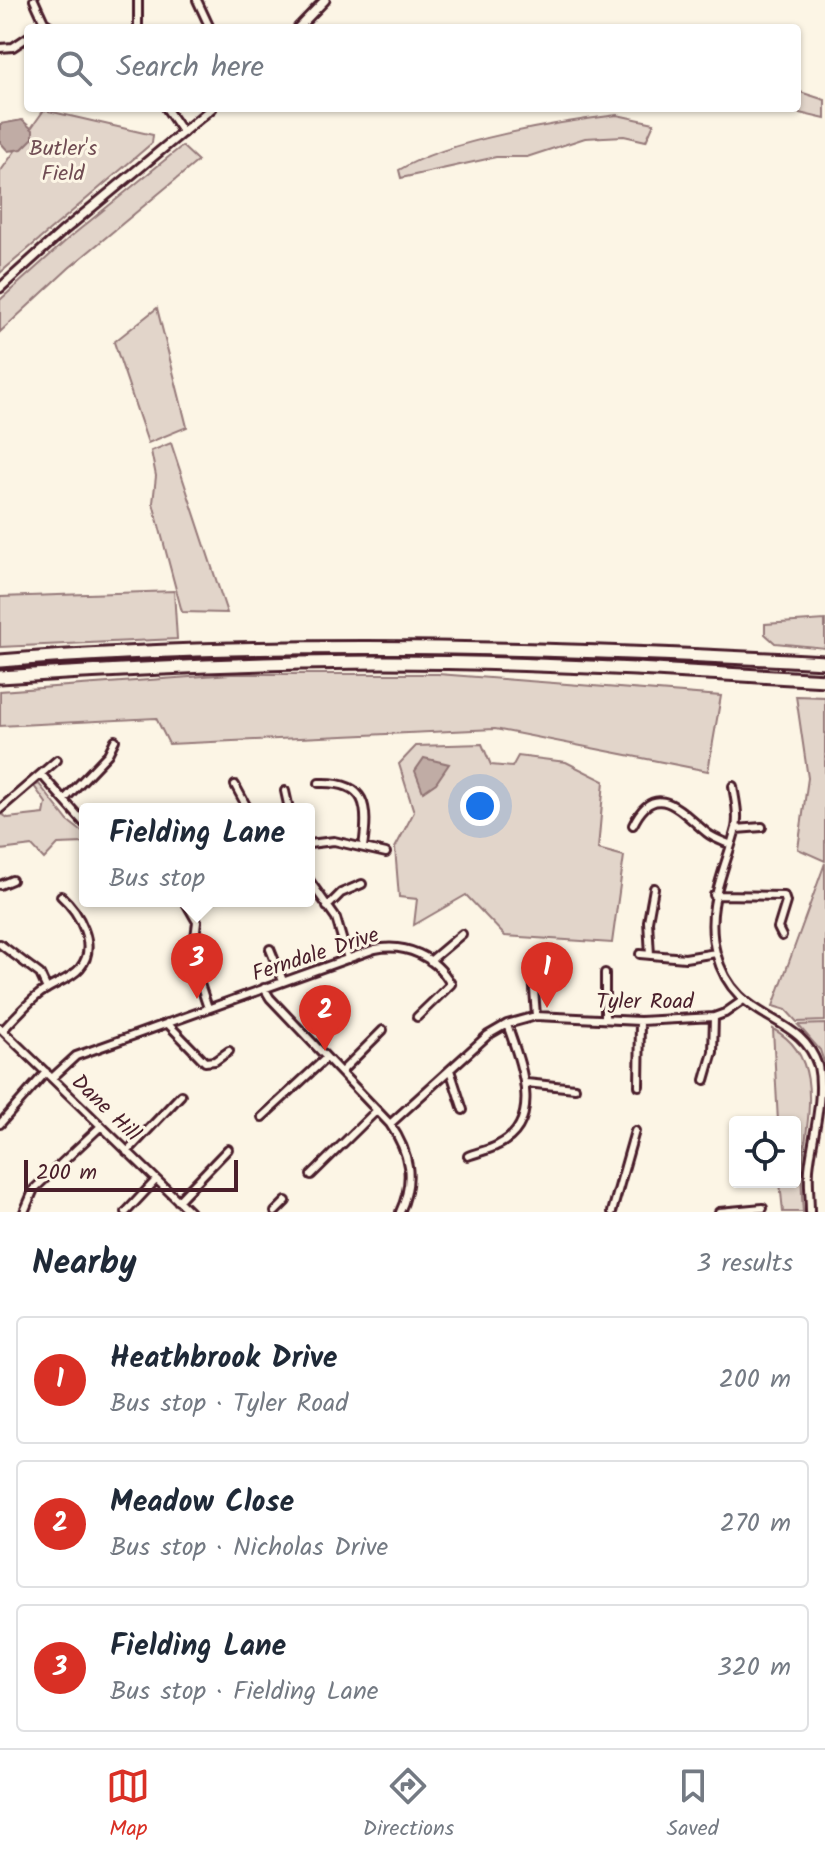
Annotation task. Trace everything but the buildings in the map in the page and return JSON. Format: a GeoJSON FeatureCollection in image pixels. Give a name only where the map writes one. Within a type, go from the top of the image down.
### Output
{"type":"FeatureCollection","features":[{"type":"Feature","properties":{"kind":"highway"},"geometry":{"type":"LineString","coordinates":[[0,661],[246,648],[380,646],[609,651],[825,662]]}},
{"type":"Feature","properties":{"kind":"highway"},"geometry":{"type":"LineString","coordinates":[[0,677],[122,669],[383,662],[608,667],[825,680]]}},
{"type":"Feature","properties":{"kind":"street"},"geometry":{"type":"LineString","coordinates":[[34,0],[47,24]]}},
{"type":"Feature","properties":{"kind":"street"},"geometry":{"type":"LineString","coordinates":[[138,0],[138,24]]}},
{"type":"Feature","properties":{"kind":"street"},"geometry":{"type":"LineString","coordinates":[[197,0],[208,24]]}},
{"type":"Feature","properties":{"kind":"street"},"geometry":{"type":"LineString","coordinates":[[302,24],[325,0]]}},
{"type":"Feature","properties":{"kind":"street"},"geometry":{"type":"LineString","coordinates":[[0,48],[13,47],[24,40]]}},
{"type":"Feature","properties":{"kind":"street"},"geometry":{"type":"LineString","coordinates":[[169,112],[183,133]]}},
{"type":"Feature","properties":{"kind":"street"},"geometry":{"type":"LineString","coordinates":[[0,288],[207,112]]}},
{"type":"Feature","properties":{"kind":"street"},"geometry":{"type":"LineString","coordinates":[[64,800],[108,754],[115,740]]}},
{"type":"Feature","properties":{"kind":"street"},"geometry":{"type":"LineString","coordinates":[[0,809],[57,760]]}},
{"type":"Feature","properties":{"kind":"street"},"geometry":{"type":"LineString","coordinates":[[41,774],[79,817]]}},
{"type":"Feature","properties":{"kind":"street"},"geometry":{"type":"LineString","coordinates":[[319,783],[343,782],[355,790],[367,822],[363,847]]}},
{"type":"Feature","properties":{"kind":"street"},"geometry":{"type":"LineString","coordinates":[[235,785],[245,803]]}},
{"type":"Feature","properties":{"kind":"street"},"geometry":{"type":"LineString","coordinates":[[733,786],[736,829],[714,895],[716,953],[727,982],[742,1001],[797,1035],[817,1063],[820,1084],[809,1172],[810,1212]]}},
{"type":"Feature","properties":{"kind":"street"},"geometry":{"type":"LineString","coordinates":[[285,791],[288,803]]}},
{"type":"Feature","properties":{"kind":"street"},"geometry":{"type":"LineString","coordinates":[[633,825],[640,811],[651,804],[663,802],[683,809],[709,835],[729,844]]}},
{"type":"Feature","properties":{"kind":"street"},"geometry":{"type":"LineString","coordinates":[[736,829],[762,827]]}},
{"type":"Feature","properties":{"kind":"street"},"geometry":{"type":"LineString","coordinates":[[315,843],[334,841],[386,853]]}},
{"type":"Feature","properties":{"kind":"street"},"geometry":{"type":"LineString","coordinates":[[0,885],[12,880]]}},
{"type":"Feature","properties":{"kind":"street"},"geometry":{"type":"LineString","coordinates":[[327,907],[341,893],[362,884]]}},
{"type":"Feature","properties":{"kind":"street"},"geometry":{"type":"LineString","coordinates":[[650,955],[648,921],[654,888]]}},
{"type":"Feature","properties":{"kind":"street"},"geometry":{"type":"LineString","coordinates":[[315,889],[336,918],[348,959]]}},
{"type":"Feature","properties":{"kind":"street"},"geometry":{"type":"LineString","coordinates":[[714,895],[784,896],[786,902],[778,928],[782,936]]}},
{"type":"Feature","properties":{"kind":"street"},"geometry":{"type":"LineString","coordinates":[[1,1029],[47,989],[79,970],[85,960],[87,944],[80,920],[61,896]]}},
{"type":"Feature","properties":{"kind":"street"},"geometry":{"type":"LineString","coordinates":[[188,907],[197,922],[192,960],[208,1008]]}},
{"type":"Feature","properties":{"kind":"street"},"geometry":{"type":"LineString","coordinates":[[430,961],[462,934]]}},
{"type":"Feature","properties":{"kind":"street"},"geometry":{"type":"LineString","coordinates":[[0,944],[40,974],[47,989]]}},
{"type":"Feature","properties":{"kind":"street","name":"Ferndale Drive"},"geometry":{"type":"LineString","coordinates":[[0,1124],[49,1075],[76,1056],[283,981],[395,945],[418,952],[451,984],[417,1017]]}},
{"type":"Feature","properties":{"kind":"street"},"geometry":{"type":"LineString","coordinates":[[270,949],[283,981]]}},
{"type":"Feature","properties":{"kind":"street"},"geometry":{"type":"LineString","coordinates":[[640,954],[685,958],[716,953]]}},
{"type":"Feature","properties":{"kind":"street"},"geometry":{"type":"LineString","coordinates":[[605,973],[605,1019]]}},
{"type":"Feature","properties":{"kind":"street"},"geometry":{"type":"LineString","coordinates":[[533,975],[536,1016]]}},
{"type":"Feature","properties":{"kind":"street"},"geometry":{"type":"LineString","coordinates":[[264,988],[390,1124],[405,1145],[410,1170],[406,1198],[400,1212]]}},
{"type":"Feature","properties":{"kind":"street","name":"Tyler Road"},"geometry":{"type":"LineString","coordinates":[[390,1124],[488,1035],[507,1024],[536,1016],[640,1021],[714,1017],[742,1001]]}},
{"type":"Feature","properties":{"kind":"street"},"geometry":{"type":"LineString","coordinates":[[705,1080],[714,1017]]}},
{"type":"Feature","properties":{"kind":"street"},"geometry":{"type":"LineString","coordinates":[[639,1086],[640,1021]]}},
{"type":"Feature","properties":{"kind":"street"},"geometry":{"type":"LineString","coordinates":[[167,1023],[205,1062],[215,1061],[229,1051]]}},
{"type":"Feature","properties":{"kind":"street"},"geometry":{"type":"LineString","coordinates":[[468,1156],[501,1144],[515,1131],[525,1109],[526,1083],[507,1024]]}},
{"type":"Feature","properties":{"kind":"street","name":"Dane Hill"},"geometry":{"type":"LineString","coordinates":[[1,1029],[190,1212]]}},
{"type":"Feature","properties":{"kind":"street"},"geometry":{"type":"LineString","coordinates":[[341,1072],[383,1030]]}},
{"type":"Feature","properties":{"kind":"street"},"geometry":{"type":"LineString","coordinates":[[262,1117],[326,1058]]}},
{"type":"Feature","properties":{"kind":"street"},"geometry":{"type":"LineString","coordinates":[[708,1067],[717,1069]]}},
{"type":"Feature","properties":{"kind":"street"},"geometry":{"type":"LineString","coordinates":[[450,1070],[463,1110]]}},
{"type":"Feature","properties":{"kind":"street"},"geometry":{"type":"LineString","coordinates":[[526,1083],[575,1088]]}},
{"type":"Feature","properties":{"kind":"street"},"geometry":{"type":"LineString","coordinates":[[127,1152],[181,1095]]}},
{"type":"Feature","properties":{"kind":"street"},"geometry":{"type":"LineString","coordinates":[[311,1175],[376,1111]]}},
{"type":"Feature","properties":{"kind":"street"},"geometry":{"type":"LineString","coordinates":[[24,1212],[34,1189],[100,1127]]}},
{"type":"Feature","properties":{"kind":"street"},"geometry":{"type":"LineString","coordinates":[[612,1212],[635,1131]]}},
{"type":"Feature","properties":{"kind":"street"},"geometry":{"type":"LineString","coordinates":[[178,1201],[228,1149]]}},
{"type":"Feature","properties":{"kind":"street"},"geometry":{"type":"LineString","coordinates":[[126,1212],[156,1180]]}},
{"type":"Feature","properties":{"kind":"street"},"geometry":{"type":"LineString","coordinates":[[275,1212],[286,1201]]}},
{"type":"Feature","properties":{"kind":"street"},"geometry":{"type":"LineString","coordinates":[[719,1212],[763,1208]]}},
{"type":"Feature","properties":{"kind":"green space"},"geometry":{"type":"Polygon","coordinates":[[[801,92],[825,100],[825,119],[795,112],[801,112],[801,92]]]}},
{"type":"Feature","properties":{"kind":"green space","name":"Butler's Field"},"geometry":{"type":"Polygon","coordinates":[[[43,112],[153,135],[152,143],[0,273],[0,172],[43,112]]]}},
{"type":"Feature","properties":{"kind":"green space"},"geometry":{"type":"Polygon","coordinates":[[[617,115],[654,123],[646,141],[624,136],[585,138],[527,157],[496,157],[401,178],[399,170],[420,159],[474,141],[565,122],[617,115]]]}},
{"type":"Feature","properties":{"kind":"green space"},"geometry":{"type":"Polygon","coordinates":[[[182,146],[198,161],[69,268],[0,332],[0,300],[69,238],[182,146]]]}},
{"type":"Feature","properties":{"kind":"green space"},"geometry":{"type":"Polygon","coordinates":[[[157,308],[187,427],[148,443],[114,342],[157,308]]]}},
{"type":"Feature","properties":{"kind":"green space"},"geometry":{"type":"Polygon","coordinates":[[[171,443],[227,613],[182,612],[153,503],[156,476],[151,451],[171,443]]]}},
{"type":"Feature","properties":{"kind":"green space"},"geometry":{"type":"Polygon","coordinates":[[[174,591],[177,639],[0,647],[0,597],[174,591]]]}},
{"type":"Feature","properties":{"kind":"green space"},"geometry":{"type":"Polygon","coordinates":[[[825,620],[825,648],[775,643],[765,634],[765,624],[825,620]]]}},
{"type":"Feature","properties":{"kind":"green space"},"geometry":{"type":"Polygon","coordinates":[[[231,674],[438,674],[721,696],[708,771],[495,729],[169,744],[156,718],[0,726],[0,691],[231,674]]]}},
{"type":"Feature","properties":{"kind":"green space"},"geometry":{"type":"Polygon","coordinates":[[[796,696],[825,697],[825,861],[798,849],[808,778],[796,696]]]}},
{"type":"Feature","properties":{"kind":"green space"},"geometry":{"type":"Polygon","coordinates":[[[482,744],[491,765],[512,767],[518,756],[566,762],[604,781],[598,849],[624,856],[612,943],[505,936],[466,895],[414,925],[417,899],[399,897],[395,848],[414,812],[399,764],[416,746],[482,744]]]}},
{"type":"Feature","properties":{"kind":"green space"},"geometry":{"type":"Polygon","coordinates":[[[39,784],[68,821],[79,829],[79,843],[58,844],[44,859],[32,846],[0,850],[0,813],[8,818],[44,814],[46,803],[34,786],[39,784]]]}},
{"type":"Feature","properties":{"kind":"green space"},"geometry":{"type":"Polygon","coordinates":[[[825,863],[825,1021],[797,1022],[786,1010],[773,1006],[825,863]]]}},
{"type":"Feature","properties":{"kind":"green space"},"geometry":{"type":"Polygon","coordinates":[[[825,1024],[825,1065],[820,1050],[798,1025],[825,1024]]]}},
{"type":"Feature","properties":{"kind":"green space"},"geometry":{"type":"Polygon","coordinates":[[[773,1029],[789,1041],[800,1056],[809,1090],[802,1168],[803,1212],[783,1212],[781,1188],[801,1188],[801,1116],[778,1116],[773,1029]]]}},
{"type":"Feature","properties":{"kind":"shaded area"},"geometry":{"type":"Polygon","coordinates":[[[22,120],[33,130],[33,138],[22,149],[8,151],[0,142],[0,124],[22,120]]]}},
{"type":"Feature","properties":{"kind":"shaded area"},"geometry":{"type":"Polygon","coordinates":[[[424,758],[449,764],[436,783],[423,792],[415,771],[424,758]]]}},
{"type":"Feature","properties":{"kind":"place","name":"Fielding Lane"},"geometry":{"type":"Point","coordinates":[197,999]}},
{"type":"Feature","properties":{"kind":"place","name":"Heathbrook Drive"},"geometry":{"type":"Point","coordinates":[547,1008]}},
{"type":"Feature","properties":{"kind":"place","name":"Meadow Close"},"geometry":{"type":"Point","coordinates":[325,1051]}}]}
